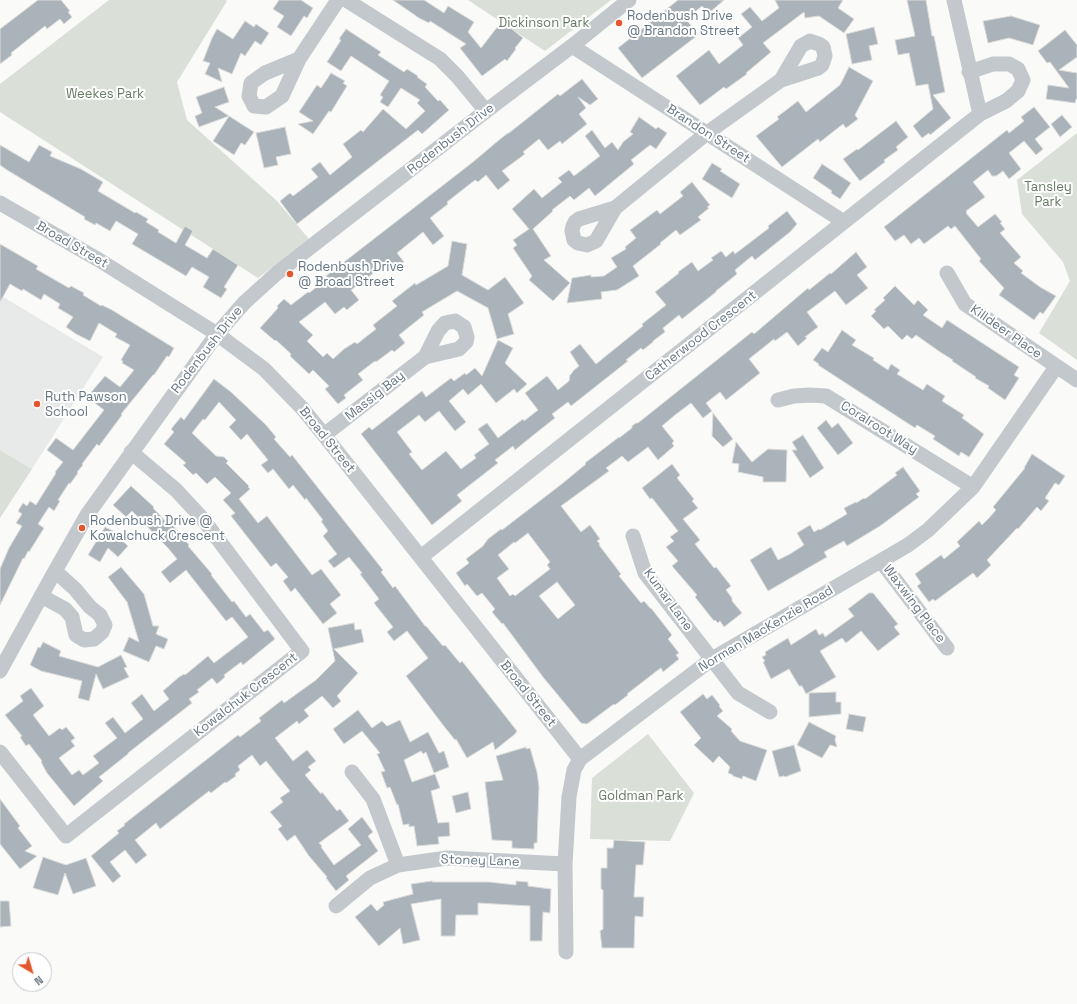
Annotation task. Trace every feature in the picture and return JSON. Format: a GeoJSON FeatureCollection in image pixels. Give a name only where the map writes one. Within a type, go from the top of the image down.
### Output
{"type":"FeatureCollection","features":[{"type":"Feature","properties":{"kind":"street"},"geometry":{"type":"LineString","coordinates":[[299,58],[338,0]]}},
{"type":"Feature","properties":{"kind":"street"},"geometry":{"type":"LineString","coordinates":[[346,0],[440,59],[457,76],[486,111]]}},
{"type":"Feature","properties":{"kind":"street","name":"Rodenbush Drive"},"geometry":{"type":"LineString","coordinates":[[0,671],[54,571],[87,515],[218,334],[244,303],[277,273],[572,46],[629,0]]}},
{"type":"Feature","properties":{"kind":"street"},"geometry":{"type":"LineString","coordinates":[[954,0],[969,72],[980,114]]}},
{"type":"Feature","properties":{"kind":"street","name":"Brandon Street"},"geometry":{"type":"LineString","coordinates":[[572,46],[844,222]]}},
{"type":"Feature","properties":{"kind":"street","name":"Catherwood Crescent"},"geometry":{"type":"LineString","coordinates":[[421,557],[980,114],[1006,100],[1018,91],[1023,80],[1018,69],[1009,64],[993,64],[969,72]]}},
{"type":"Feature","properties":{"kind":"street"},"geometry":{"type":"LineString","coordinates":[[615,208],[706,133],[781,80]]}},
{"type":"Feature","properties":{"kind":"street","name":"Broad Street"},"geometry":{"type":"LineString","coordinates":[[0,203],[99,260],[218,334],[264,369],[302,408],[324,435],[580,759]]}},
{"type":"Feature","properties":{"kind":"street","name":"Killdeer Place"},"geometry":{"type":"LineString","coordinates":[[947,273],[965,304],[1077,380]]}},
{"type":"Feature","properties":{"kind":"street","name":"Massig Bay"},"geometry":{"type":"LineString","coordinates":[[324,435],[425,357]]}},
{"type":"Feature","properties":{"kind":"street","name":"Norman MacKenzie Road"},"geometry":{"type":"LineString","coordinates":[[566,952],[565,864],[571,781],[574,770],[580,759],[649,705],[712,659],[908,545],[928,530],[973,487],[1056,367]]}},
{"type":"Feature","properties":{"kind":"street","name":"Coralroot Way"},"geometry":{"type":"LineString","coordinates":[[778,400],[794,396],[826,396],[973,487]]}},
{"type":"Feature","properties":{"kind":"street","name":"Kowalchuk Crescent"},"geometry":{"type":"LineString","coordinates":[[0,752],[66,836],[302,651],[202,518],[176,490],[132,452]]}},
{"type":"Feature","properties":{"kind":"street","name":"Kumar Lane"},"geometry":{"type":"LineString","coordinates":[[633,536],[645,573],[738,693],[770,712]]}},
{"type":"Feature","properties":{"kind":"street","name":"Waxwing Place"},"geometry":{"type":"LineString","coordinates":[[881,561],[947,648]]}},
{"type":"Feature","properties":{"kind":"street"},"geometry":{"type":"LineString","coordinates":[[41,596],[65,609],[72,617],[76,635],[84,640],[94,639],[102,632],[105,625],[100,615],[54,571]]}},
{"type":"Feature","properties":{"kind":"street"},"geometry":{"type":"LineString","coordinates":[[352,772],[373,799],[398,865]]}},
{"type":"Feature","properties":{"kind":"street","name":"Stoney Lane"},"geometry":{"type":"LineString","coordinates":[[336,906],[370,878],[398,865],[447,858],[565,864]]}},
{"type":"Feature","properties":{"kind":"shaded area","name":"Ruth Pawson School"},"geometry":{"type":"Polygon","coordinates":[[[0,295],[103,357],[32,469],[0,450],[0,295]]]}},
{"type":"Feature","properties":{"kind":"green space","name":"Weekes Park"},"geometry":{"type":"Polygon","coordinates":[[[109,0],[227,1],[177,82],[187,120],[277,201],[309,239],[258,278],[0,112],[0,84],[109,0]]]}},
{"type":"Feature","properties":{"kind":"green space","name":"Dickinson Park"},"geometry":{"type":"Polygon","coordinates":[[[468,0],[611,0],[545,51],[468,0]]]}},
{"type":"Feature","properties":{"kind":"green space","name":"Tansley Park"},"geometry":{"type":"Polygon","coordinates":[[[1077,133],[1077,360],[1039,333],[1070,281],[1063,262],[1022,214],[1017,180],[1077,133]]]}},
{"type":"Feature","properties":{"kind":"green space"},"geometry":{"type":"Polygon","coordinates":[[[0,450],[32,469],[0,518],[0,450]]]}},
{"type":"Feature","properties":{"kind":"green space","name":"Goldman Park"},"geometry":{"type":"Polygon","coordinates":[[[648,734],[694,793],[670,841],[590,839],[592,778],[648,734]]]}},
{"type":"Feature","properties":{"kind":"building"},"geometry":{"type":"Polygon","coordinates":[[[38,0],[61,0],[70,11],[68,12],[72,17],[64,24],[60,19],[47,29],[45,26],[11,53],[12,55],[0,64],[0,29],[38,0]]]}},
{"type":"Feature","properties":{"kind":"building"},"geometry":{"type":"Polygon","coordinates":[[[279,0],[301,0],[313,8],[307,18],[304,16],[291,36],[277,27],[284,16],[273,9],[279,0]]]}},
{"type":"Feature","properties":{"kind":"building"},"geometry":{"type":"Polygon","coordinates":[[[393,0],[424,0],[444,13],[448,6],[474,22],[468,32],[481,48],[502,21],[523,38],[507,61],[505,59],[482,76],[460,48],[466,44],[430,21],[429,23],[419,18],[393,0]]]}},
{"type":"Feature","properties":{"kind":"building"},"geometry":{"type":"Polygon","coordinates":[[[678,0],[724,0],[709,13],[702,6],[686,19],[698,35],[642,78],[618,48],[678,0]]]}},
{"type":"Feature","properties":{"kind":"building"},"geometry":{"type":"Polygon","coordinates":[[[775,0],[843,0],[838,8],[854,19],[844,33],[819,16],[805,18],[804,12],[763,43],[771,52],[746,73],[747,74],[726,89],[724,87],[700,105],[676,76],[709,50],[719,64],[743,45],[738,38],[752,27],[741,14],[750,7],[762,21],[779,8],[775,0]]]}},
{"type":"Feature","properties":{"kind":"building"},"geometry":{"type":"Polygon","coordinates":[[[907,0],[926,0],[932,36],[934,36],[945,92],[933,95],[951,118],[930,135],[929,133],[922,138],[913,126],[933,109],[928,84],[916,86],[909,53],[898,55],[895,40],[915,36],[907,0]]]}},
{"type":"Feature","properties":{"kind":"building"},"geometry":{"type":"Polygon","coordinates":[[[1011,16],[1040,25],[1033,45],[1009,38],[988,43],[983,21],[1011,16]]]}},
{"type":"Feature","properties":{"kind":"building"},"geometry":{"type":"Polygon","coordinates":[[[245,21],[254,27],[256,24],[269,33],[261,45],[255,41],[245,56],[241,53],[232,74],[218,68],[222,82],[205,74],[210,63],[203,61],[217,29],[233,39],[245,21]]]}},
{"type":"Feature","properties":{"kind":"building"},"geometry":{"type":"Polygon","coordinates":[[[874,27],[878,44],[869,46],[872,60],[852,64],[846,34],[874,27]]]}},
{"type":"Feature","properties":{"kind":"building"},"geometry":{"type":"Polygon","coordinates":[[[346,29],[381,52],[378,55],[404,72],[407,69],[418,76],[417,77],[427,84],[425,87],[449,110],[422,134],[418,130],[297,224],[280,201],[290,193],[293,196],[318,177],[311,169],[320,162],[330,175],[352,157],[343,144],[361,130],[363,132],[383,109],[406,129],[425,111],[417,103],[420,100],[401,88],[388,107],[380,102],[383,97],[380,95],[389,81],[351,56],[341,71],[327,62],[346,29]]]}},
{"type":"Feature","properties":{"kind":"building"},"geometry":{"type":"Polygon","coordinates":[[[1065,30],[1077,45],[1077,57],[1059,70],[1077,73],[1077,100],[1076,99],[1075,103],[1046,99],[1048,85],[1069,88],[1050,62],[1047,63],[1038,51],[1065,30]]]}},
{"type":"Feature","properties":{"kind":"building"},"geometry":{"type":"Polygon","coordinates":[[[849,67],[873,81],[855,115],[858,119],[846,128],[843,124],[820,142],[818,139],[782,167],[756,136],[779,119],[777,117],[798,101],[806,112],[840,85],[849,67]]]}},
{"type":"Feature","properties":{"kind":"building"},"geometry":{"type":"Polygon","coordinates":[[[331,73],[345,81],[343,83],[347,86],[331,112],[329,111],[313,134],[298,124],[313,121],[299,112],[317,85],[321,88],[331,73]]]}},
{"type":"Feature","properties":{"kind":"building"},"geometry":{"type":"Polygon","coordinates":[[[582,79],[598,99],[590,105],[578,97],[586,108],[579,114],[587,124],[562,144],[560,141],[548,150],[539,139],[523,152],[525,154],[502,171],[510,180],[498,190],[486,175],[478,182],[475,180],[447,202],[448,204],[430,218],[444,236],[433,245],[423,232],[397,253],[404,262],[394,270],[388,262],[351,290],[359,300],[347,310],[344,307],[335,314],[325,302],[299,322],[313,335],[307,341],[323,357],[327,353],[333,359],[344,349],[355,342],[357,344],[376,329],[373,325],[397,306],[392,301],[415,283],[416,285],[448,266],[452,241],[467,244],[462,275],[488,290],[505,277],[524,303],[508,314],[514,334],[497,339],[488,308],[457,291],[422,312],[424,315],[399,335],[405,343],[394,352],[392,350],[376,362],[375,361],[358,374],[363,380],[344,395],[346,398],[338,404],[325,389],[329,386],[313,370],[309,374],[290,356],[291,354],[260,328],[284,299],[291,305],[308,292],[309,293],[328,278],[326,276],[473,162],[499,140],[558,94],[560,96],[582,79]]]}},
{"type":"Feature","properties":{"kind":"building"},"geometry":{"type":"Polygon","coordinates":[[[224,87],[229,102],[215,107],[254,132],[245,145],[241,143],[234,155],[213,141],[229,116],[199,127],[195,116],[202,113],[196,97],[224,87]]]}},
{"type":"Feature","properties":{"kind":"building"},"geometry":{"type":"Polygon","coordinates":[[[1034,107],[1050,127],[1035,139],[1043,149],[1036,155],[1024,141],[1009,153],[1021,169],[1009,179],[1003,171],[996,176],[992,176],[988,170],[973,182],[985,197],[966,211],[966,213],[978,227],[995,214],[1002,222],[1000,223],[1005,229],[1000,233],[1021,257],[1014,263],[1023,271],[1021,273],[1040,287],[1056,296],[1043,314],[1040,312],[1034,320],[999,295],[1004,288],[979,261],[981,259],[955,226],[951,229],[948,226],[924,244],[919,238],[911,244],[904,235],[895,241],[884,227],[1007,130],[1009,133],[1024,121],[1021,117],[1034,107]]]}},
{"type":"Feature","properties":{"kind":"building"},"geometry":{"type":"Polygon","coordinates":[[[1062,115],[1072,127],[1060,137],[1051,124],[1062,115]]]}},
{"type":"Feature","properties":{"kind":"building"},"geometry":{"type":"Polygon","coordinates":[[[639,117],[656,129],[658,127],[667,133],[656,149],[650,145],[631,160],[634,164],[595,196],[589,188],[574,200],[570,196],[552,210],[553,211],[533,229],[551,256],[544,260],[570,283],[553,301],[529,280],[532,276],[513,248],[517,245],[513,240],[529,229],[512,209],[534,189],[542,198],[562,182],[558,178],[569,170],[574,176],[600,156],[585,136],[592,130],[605,148],[612,142],[618,150],[623,142],[633,134],[630,132],[639,117]]]}},
{"type":"Feature","properties":{"kind":"building"},"geometry":{"type":"Polygon","coordinates":[[[896,121],[908,137],[896,147],[898,150],[884,160],[885,162],[860,181],[843,159],[857,149],[858,150],[896,121]]]}},
{"type":"Feature","properties":{"kind":"building"},"geometry":{"type":"Polygon","coordinates":[[[285,127],[291,154],[276,157],[278,165],[264,168],[256,133],[285,127]]]}},
{"type":"Feature","properties":{"kind":"building"},"geometry":{"type":"Polygon","coordinates":[[[0,145],[29,162],[39,145],[52,152],[50,156],[81,169],[103,182],[98,191],[148,219],[146,222],[159,230],[158,232],[176,243],[185,226],[193,231],[185,245],[207,258],[213,249],[238,265],[224,287],[227,289],[221,298],[203,287],[209,277],[192,267],[186,276],[132,244],[138,234],[116,221],[110,231],[96,223],[95,225],[84,219],[85,217],[0,165],[0,145]]]}},
{"type":"Feature","properties":{"kind":"building"},"geometry":{"type":"Polygon","coordinates":[[[712,163],[722,169],[720,171],[740,184],[732,198],[702,179],[712,163]]]}},
{"type":"Feature","properties":{"kind":"building"},"geometry":{"type":"Polygon","coordinates":[[[822,164],[851,183],[840,199],[831,193],[832,191],[813,178],[822,164]]]}},
{"type":"Feature","properties":{"kind":"building"},"geometry":{"type":"Polygon","coordinates":[[[692,182],[710,205],[707,207],[709,208],[698,217],[701,220],[680,235],[676,230],[660,243],[661,244],[633,266],[639,276],[617,290],[601,292],[602,299],[567,303],[572,278],[591,275],[591,277],[604,276],[617,267],[611,258],[626,249],[625,247],[636,238],[630,230],[657,210],[660,214],[683,196],[680,192],[692,182]]]}},
{"type":"Feature","properties":{"kind":"building"},"geometry":{"type":"Polygon","coordinates":[[[787,211],[797,224],[790,232],[755,260],[752,256],[735,270],[737,274],[716,292],[682,319],[679,315],[663,328],[665,332],[643,350],[641,348],[626,360],[628,361],[571,406],[568,402],[552,414],[555,418],[515,450],[513,446],[495,460],[498,463],[457,495],[462,501],[432,525],[361,434],[369,427],[372,430],[422,391],[426,397],[451,378],[454,381],[465,373],[466,375],[475,368],[482,376],[498,340],[513,348],[505,363],[527,384],[517,393],[514,389],[496,403],[481,384],[468,395],[463,389],[449,401],[466,422],[455,431],[439,411],[425,422],[419,415],[397,432],[412,452],[409,454],[422,470],[446,451],[461,469],[476,458],[474,455],[489,444],[478,429],[487,423],[498,438],[523,419],[524,421],[538,410],[525,393],[547,376],[558,390],[569,381],[570,375],[579,366],[570,352],[580,344],[596,364],[643,326],[642,324],[666,305],[655,292],[679,273],[678,272],[692,262],[698,271],[713,260],[711,258],[721,251],[726,257],[733,251],[735,254],[769,228],[768,226],[787,211]]]}},
{"type":"Feature","properties":{"kind":"building"},"geometry":{"type":"Polygon","coordinates":[[[0,244],[38,266],[36,269],[69,288],[71,286],[84,293],[83,295],[101,306],[102,305],[112,310],[174,348],[169,357],[167,356],[154,375],[121,414],[122,415],[99,446],[97,444],[82,464],[83,465],[77,472],[78,473],[70,484],[69,483],[58,500],[60,501],[54,511],[49,507],[38,524],[44,528],[29,552],[28,551],[24,559],[23,558],[0,605],[0,569],[9,548],[22,526],[16,523],[22,514],[18,511],[23,503],[27,506],[30,501],[36,505],[56,473],[55,472],[63,462],[47,450],[56,438],[73,450],[104,410],[87,397],[105,376],[120,387],[134,370],[122,363],[123,361],[121,360],[130,345],[115,337],[117,334],[99,323],[90,341],[76,334],[66,327],[73,317],[58,308],[60,304],[44,294],[41,300],[23,289],[22,291],[10,284],[0,302],[0,244]]]}},
{"type":"Feature","properties":{"kind":"building"},"geometry":{"type":"Polygon","coordinates":[[[856,252],[867,267],[857,275],[868,288],[846,305],[835,291],[807,312],[818,327],[805,337],[807,338],[798,346],[787,332],[775,341],[774,339],[749,359],[760,373],[726,400],[720,392],[706,403],[712,411],[703,418],[691,403],[675,415],[662,426],[674,441],[672,443],[674,446],[658,460],[648,447],[628,462],[622,456],[606,468],[609,471],[561,506],[581,532],[590,525],[600,539],[597,541],[600,544],[599,545],[621,574],[619,576],[641,603],[644,601],[651,608],[672,635],[668,639],[679,653],[676,655],[679,659],[663,672],[661,668],[615,705],[614,704],[587,724],[581,723],[543,677],[503,623],[502,624],[492,612],[495,609],[482,593],[477,596],[467,584],[465,586],[456,573],[469,563],[466,559],[483,546],[488,539],[563,483],[586,464],[585,463],[632,428],[632,426],[638,423],[752,332],[754,334],[808,288],[809,290],[830,273],[831,274],[856,252]],[[528,533],[498,555],[509,569],[497,578],[510,596],[513,594],[515,596],[550,569],[547,565],[550,562],[528,533]],[[557,582],[539,596],[558,619],[575,605],[557,582]]]}},
{"type":"Feature","properties":{"kind":"building"},"geometry":{"type":"Polygon","coordinates":[[[895,286],[914,305],[918,300],[928,310],[923,315],[942,328],[947,320],[1019,367],[1014,375],[1019,378],[1005,400],[988,388],[989,386],[975,378],[976,377],[952,361],[953,360],[916,335],[912,339],[907,335],[902,340],[888,326],[884,329],[871,316],[876,311],[874,310],[885,300],[883,298],[895,286]]]}},
{"type":"Feature","properties":{"kind":"building"},"geometry":{"type":"Polygon","coordinates":[[[842,330],[856,340],[852,345],[874,358],[873,360],[888,370],[891,364],[900,370],[897,374],[923,390],[927,384],[945,396],[942,401],[964,415],[962,418],[984,434],[969,457],[961,452],[959,456],[933,439],[935,436],[917,425],[915,428],[818,365],[819,364],[813,360],[822,348],[828,352],[842,330]]]}},
{"type":"Feature","properties":{"kind":"building"},"geometry":{"type":"Polygon","coordinates":[[[214,379],[231,392],[266,425],[276,437],[274,439],[290,457],[292,455],[383,570],[381,572],[393,588],[395,586],[425,626],[443,646],[445,645],[460,663],[462,661],[517,731],[515,734],[495,750],[493,742],[467,758],[456,739],[455,740],[443,725],[406,676],[428,658],[407,631],[394,641],[387,632],[393,627],[374,603],[379,599],[360,574],[362,573],[349,557],[334,568],[328,561],[337,554],[323,536],[328,531],[321,521],[323,520],[306,498],[305,500],[293,485],[289,489],[273,469],[268,473],[261,465],[268,460],[247,434],[241,440],[229,427],[236,420],[219,402],[205,420],[203,419],[192,433],[216,456],[224,457],[228,461],[226,463],[249,486],[248,487],[250,489],[239,499],[258,523],[267,516],[312,575],[321,569],[341,595],[330,604],[337,613],[323,624],[295,588],[291,592],[283,581],[288,577],[276,563],[271,567],[231,516],[235,513],[223,500],[231,493],[215,477],[207,484],[196,473],[193,475],[183,465],[186,463],[164,444],[174,432],[171,429],[181,417],[184,420],[214,379]]]}},
{"type":"Feature","properties":{"kind":"building"},"geometry":{"type":"Polygon","coordinates":[[[713,413],[733,439],[723,447],[712,436],[713,413]]]}},
{"type":"Feature","properties":{"kind":"building"},"geometry":{"type":"Polygon","coordinates":[[[826,420],[832,428],[838,423],[853,443],[838,455],[817,428],[826,420]]]}},
{"type":"Feature","properties":{"kind":"building"},"geometry":{"type":"Polygon","coordinates":[[[803,435],[824,468],[810,478],[792,450],[797,450],[792,442],[803,435]]]}},
{"type":"Feature","properties":{"kind":"building"},"geometry":{"type":"Polygon","coordinates":[[[736,442],[752,462],[768,449],[787,450],[786,482],[763,482],[763,477],[738,472],[739,464],[732,463],[736,442]]]}},
{"type":"Feature","properties":{"kind":"building"},"geometry":{"type":"Polygon","coordinates":[[[1032,454],[1065,476],[1059,485],[1055,483],[1045,498],[1049,501],[1041,511],[1037,507],[1018,529],[1017,528],[987,560],[991,565],[977,578],[973,573],[935,601],[933,599],[929,602],[917,586],[921,583],[915,574],[941,555],[944,559],[960,546],[957,542],[979,521],[982,525],[989,518],[996,510],[993,507],[1025,468],[1032,454]]]}},
{"type":"Feature","properties":{"kind":"building"},"geometry":{"type":"Polygon","coordinates":[[[672,464],[680,475],[677,478],[694,499],[692,501],[698,508],[683,519],[700,540],[695,544],[731,586],[726,590],[732,598],[732,601],[742,613],[724,627],[720,621],[718,623],[715,620],[714,621],[695,597],[697,595],[672,566],[678,561],[666,547],[674,541],[670,537],[678,531],[652,498],[650,499],[642,488],[672,464]]]}},
{"type":"Feature","properties":{"kind":"building"},"geometry":{"type":"Polygon","coordinates":[[[903,467],[920,491],[916,494],[919,497],[880,526],[847,546],[844,541],[824,552],[827,557],[768,591],[750,560],[771,547],[778,560],[790,554],[804,545],[797,533],[810,525],[814,532],[819,529],[820,530],[847,514],[844,508],[864,498],[865,499],[897,475],[895,473],[903,467]]]}},
{"type":"Feature","properties":{"kind":"building"},"geometry":{"type":"Polygon","coordinates":[[[131,486],[154,507],[153,508],[169,525],[170,523],[178,531],[232,602],[234,601],[246,617],[250,614],[264,632],[268,630],[275,639],[243,665],[241,662],[224,675],[225,677],[217,684],[212,678],[197,690],[199,692],[189,699],[192,703],[99,777],[103,781],[74,806],[47,773],[41,762],[42,761],[29,744],[26,746],[20,737],[22,736],[5,715],[23,701],[20,696],[31,688],[44,706],[33,715],[49,736],[60,728],[62,730],[66,727],[75,738],[71,741],[75,746],[59,758],[72,775],[79,770],[83,775],[99,763],[93,756],[117,738],[105,723],[113,717],[125,733],[143,719],[131,703],[142,694],[154,711],[169,699],[163,691],[179,677],[184,674],[185,675],[208,656],[214,663],[248,637],[232,617],[226,621],[186,570],[170,583],[161,572],[177,559],[132,511],[126,517],[113,505],[131,486]]]}},
{"type":"Feature","properties":{"kind":"building"},"geometry":{"type":"Polygon","coordinates":[[[105,527],[117,533],[116,535],[128,546],[118,557],[108,548],[100,562],[88,555],[105,527]]]}},
{"type":"Feature","properties":{"kind":"building"},"geometry":{"type":"Polygon","coordinates":[[[121,567],[144,594],[153,626],[159,626],[156,634],[168,639],[164,649],[156,646],[149,662],[123,651],[129,637],[139,642],[127,602],[108,577],[121,567]]]}},
{"type":"Feature","properties":{"kind":"building"},"geometry":{"type":"Polygon","coordinates":[[[869,593],[873,593],[898,624],[894,627],[900,634],[878,651],[861,631],[846,643],[842,638],[820,651],[836,677],[806,694],[802,686],[799,686],[789,669],[771,679],[763,662],[765,661],[762,657],[766,655],[765,652],[788,638],[791,645],[816,629],[819,635],[823,633],[825,637],[854,616],[848,609],[869,593]]]}},
{"type":"Feature","properties":{"kind":"building"},"geometry":{"type":"Polygon","coordinates":[[[354,623],[355,630],[361,629],[364,642],[334,649],[358,673],[337,696],[341,701],[333,708],[322,696],[304,710],[309,716],[299,724],[297,721],[275,738],[293,761],[307,750],[316,761],[308,767],[311,770],[305,775],[321,794],[322,792],[337,811],[340,809],[349,821],[319,843],[334,865],[361,845],[348,829],[362,817],[373,832],[368,836],[378,851],[346,876],[349,880],[336,891],[295,835],[287,841],[278,829],[282,826],[270,812],[283,802],[280,798],[290,791],[266,761],[260,766],[252,755],[238,766],[240,770],[235,774],[236,776],[226,783],[225,782],[211,793],[209,791],[160,829],[156,823],[135,840],[147,855],[136,864],[125,850],[110,862],[121,876],[113,883],[91,856],[119,833],[117,831],[125,825],[124,824],[238,735],[240,737],[261,721],[259,718],[282,700],[284,703],[316,680],[335,661],[328,628],[354,623]]]}},
{"type":"Feature","properties":{"kind":"building"},"geometry":{"type":"Polygon","coordinates":[[[43,642],[61,651],[59,656],[98,667],[121,655],[127,667],[124,668],[129,677],[103,689],[96,674],[89,701],[78,698],[82,681],[41,671],[30,665],[38,647],[40,648],[43,642]]]}},
{"type":"Feature","properties":{"kind":"building"},"geometry":{"type":"Polygon","coordinates":[[[836,692],[836,702],[841,702],[841,714],[809,717],[809,693],[836,692]]]}},
{"type":"Feature","properties":{"kind":"building"},"geometry":{"type":"Polygon","coordinates":[[[703,694],[707,699],[712,695],[720,705],[719,706],[723,711],[717,716],[732,729],[731,731],[740,741],[767,750],[756,781],[743,776],[742,779],[733,776],[728,773],[730,767],[719,756],[713,763],[694,745],[701,738],[680,712],[703,694]]]}},
{"type":"Feature","properties":{"kind":"building"},"geometry":{"type":"Polygon","coordinates":[[[358,710],[372,728],[382,721],[387,726],[400,720],[410,742],[428,732],[439,753],[444,751],[449,767],[434,773],[426,752],[423,754],[421,751],[404,760],[412,782],[435,774],[440,788],[431,791],[438,823],[449,822],[450,836],[438,837],[439,844],[417,846],[414,826],[409,827],[409,824],[403,825],[398,804],[397,805],[390,787],[387,788],[381,772],[385,771],[377,754],[380,753],[362,731],[344,744],[333,729],[358,710]]]}},
{"type":"Feature","properties":{"kind":"building"},"geometry":{"type":"Polygon","coordinates":[[[849,714],[866,717],[863,732],[846,729],[849,714]]]}},
{"type":"Feature","properties":{"kind":"building"},"geometry":{"type":"Polygon","coordinates":[[[809,722],[836,736],[835,740],[837,747],[830,745],[822,758],[797,745],[809,722]]]}},
{"type":"Feature","properties":{"kind":"building"},"geometry":{"type":"Polygon","coordinates":[[[794,745],[801,771],[785,777],[779,777],[772,751],[794,745]]]}},
{"type":"Feature","properties":{"kind":"building"},"geometry":{"type":"Polygon","coordinates":[[[526,747],[526,749],[530,748],[537,772],[539,787],[537,843],[534,843],[534,849],[512,848],[512,841],[492,840],[485,782],[503,780],[496,756],[526,747]]]}},
{"type":"Feature","properties":{"kind":"building"},"geometry":{"type":"Polygon","coordinates":[[[468,792],[471,809],[456,813],[452,796],[468,792]]]}},
{"type":"Feature","properties":{"kind":"building"},"geometry":{"type":"Polygon","coordinates":[[[0,799],[20,826],[18,828],[32,846],[25,851],[37,856],[20,869],[0,844],[0,799]]]}},
{"type":"Feature","properties":{"kind":"building"},"geometry":{"type":"Polygon","coordinates":[[[614,840],[645,842],[643,865],[636,865],[634,897],[644,897],[643,917],[635,916],[634,948],[602,948],[600,931],[603,929],[603,890],[601,889],[601,868],[607,868],[607,848],[613,848],[614,840]]]}},
{"type":"Feature","properties":{"kind":"building"},"geometry":{"type":"Polygon","coordinates":[[[43,857],[66,865],[86,858],[96,886],[73,894],[65,873],[58,895],[33,888],[43,857]]]}},
{"type":"Feature","properties":{"kind":"building"},"geometry":{"type":"Polygon","coordinates":[[[432,881],[489,882],[516,885],[516,881],[528,882],[528,886],[551,889],[550,913],[543,912],[542,941],[530,941],[530,906],[478,903],[478,915],[456,915],[455,936],[441,936],[441,899],[411,904],[420,940],[403,944],[400,928],[379,946],[355,917],[371,904],[377,911],[384,905],[383,902],[413,894],[411,884],[432,881]]]}},
{"type":"Feature","properties":{"kind":"building"},"geometry":{"type":"Polygon","coordinates":[[[0,901],[9,901],[11,926],[0,927],[0,901]]]}},
{"type":"Feature","properties":{"kind":"place","name":"Rodenbush Drive @ Brandon Street"},"geometry":{"type":"Point","coordinates":[619,23]}},
{"type":"Feature","properties":{"kind":"place","name":"Rodenbush Drive @ Broad Street"},"geometry":{"type":"Point","coordinates":[290,274]}},
{"type":"Feature","properties":{"kind":"place","name":"Ruth Pawson School"},"geometry":{"type":"Point","coordinates":[37,404]}},
{"type":"Feature","properties":{"kind":"place","name":"Rodenbush Drive @ Kowalchuck Crescent"},"geometry":{"type":"Point","coordinates":[82,528]}}]}
